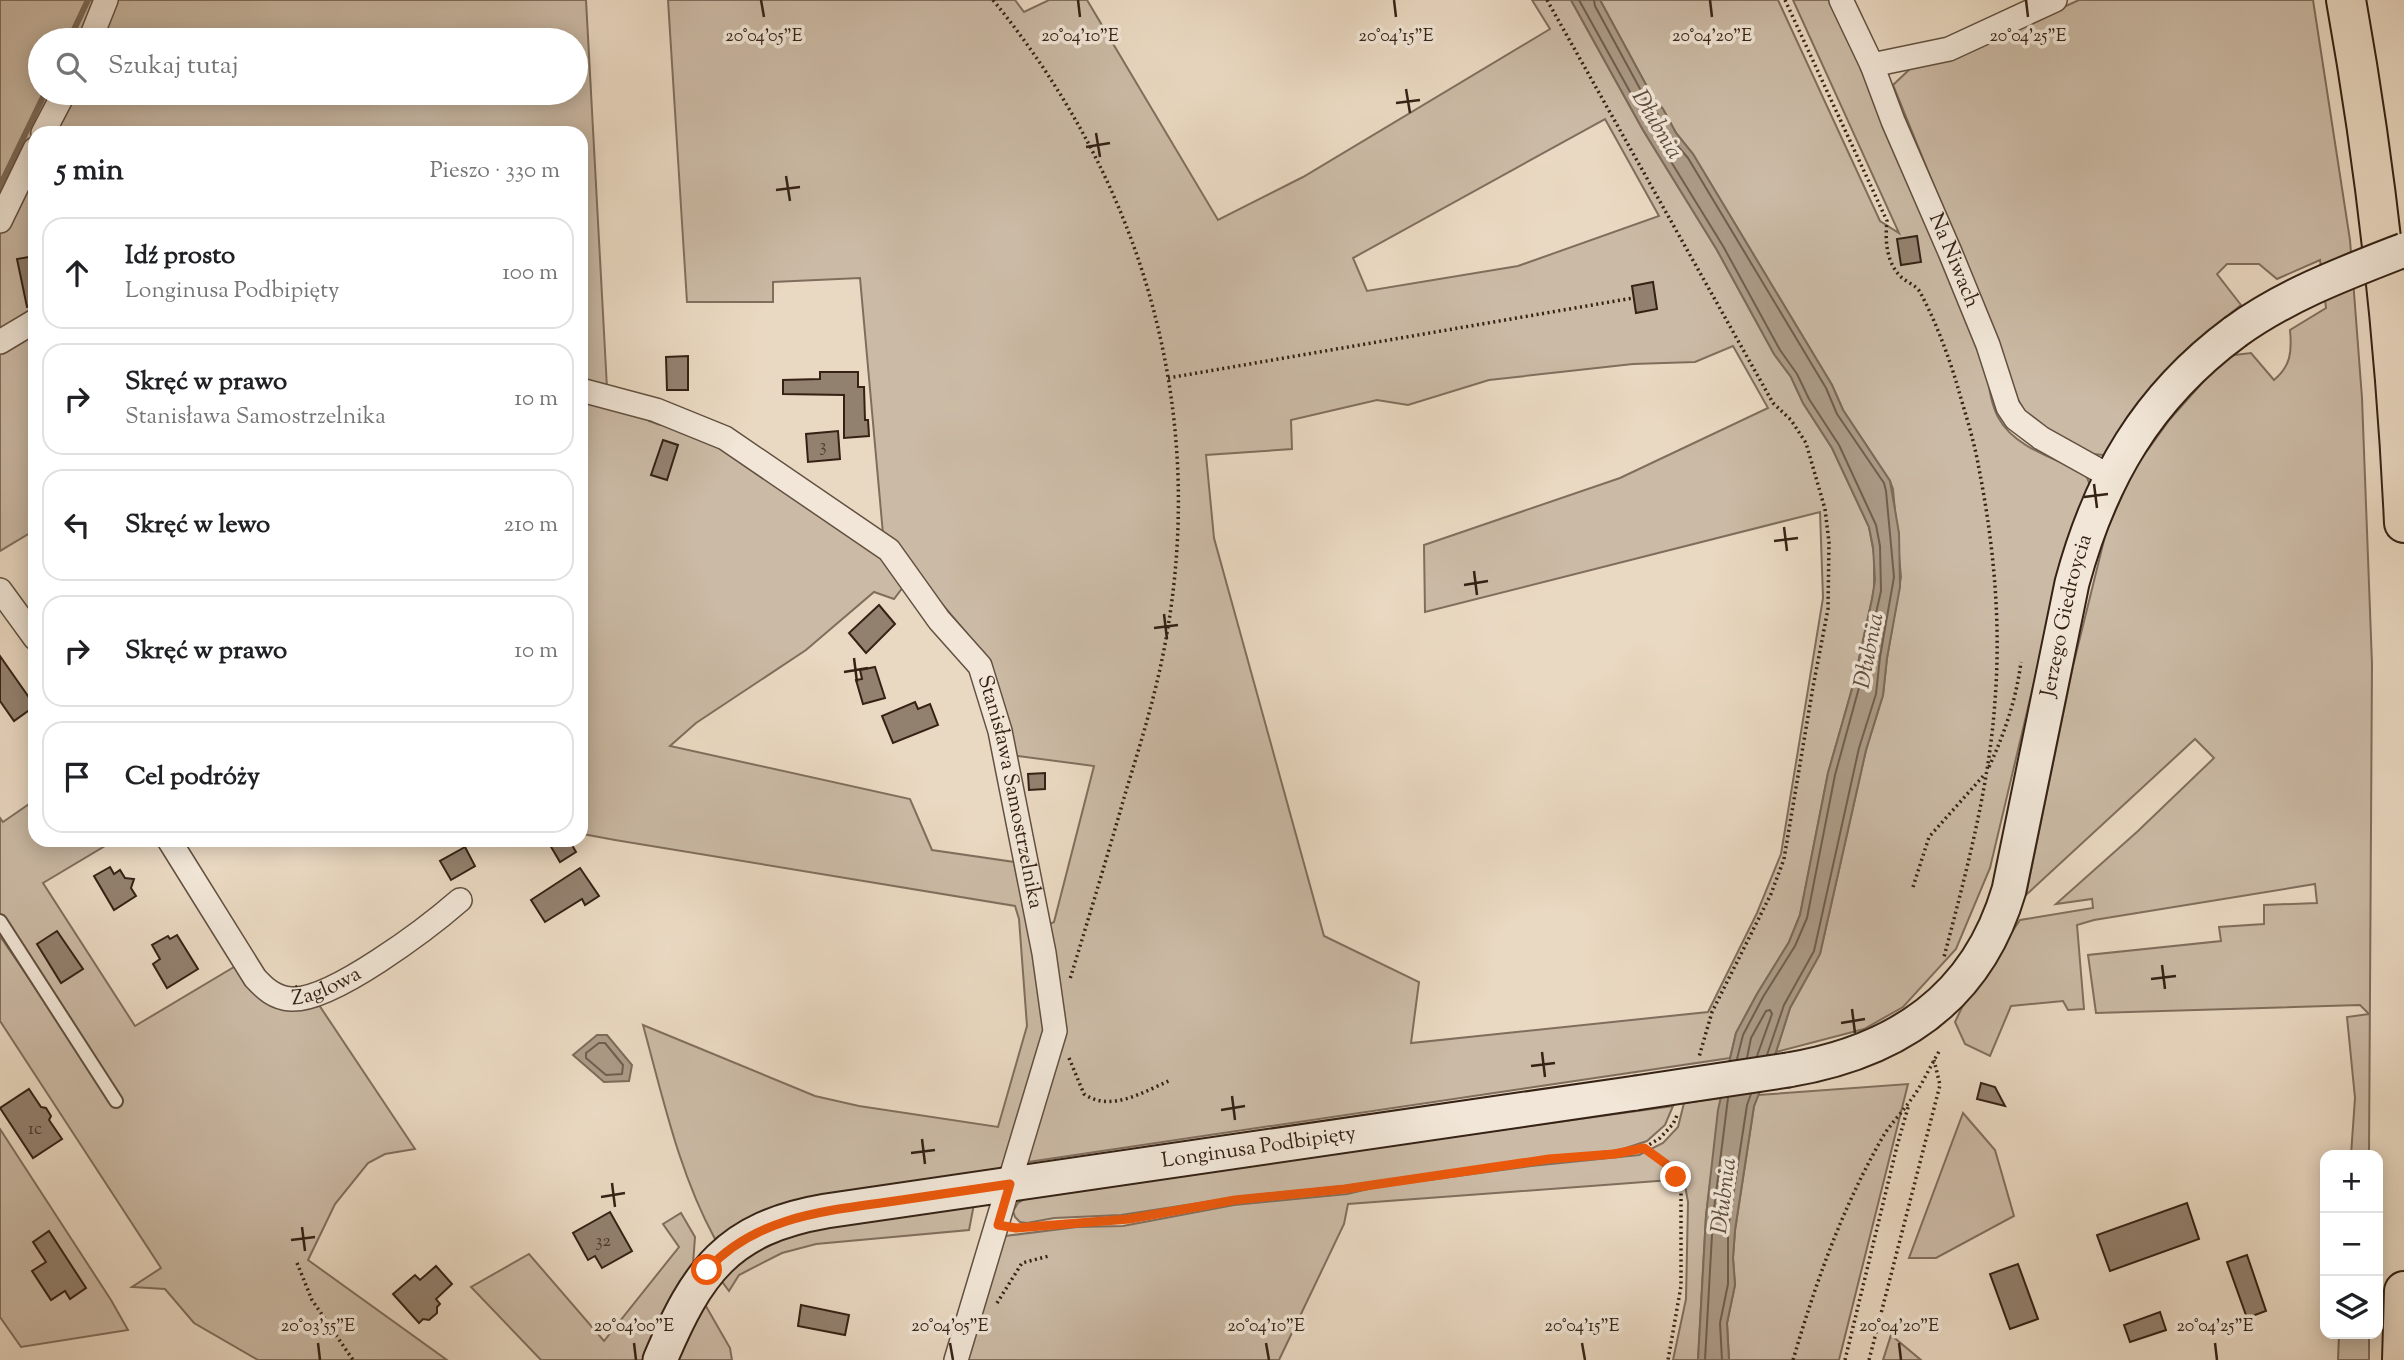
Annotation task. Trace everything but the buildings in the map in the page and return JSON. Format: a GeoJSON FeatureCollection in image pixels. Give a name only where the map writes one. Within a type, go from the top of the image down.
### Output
{"type":"FeatureCollection","features":[{"type":"Feature","properties":{"kind":"highway"},"geometry":{"type":"LineString","coordinates":[[2346,0],[2380,225],[2392,337],[2404,523]]}},
{"type":"Feature","properties":{"kind":"highway"},"geometry":{"type":"LineString","coordinates":[[2402,1360],[2404,1292]]}},
{"type":"Feature","properties":{"kind":"street"},"geometry":{"type":"LineString","coordinates":[[95,28],[106,0]]}},
{"type":"Feature","properties":{"kind":"street","name":"Na Niwach"},"geometry":{"type":"LineString","coordinates":[[1841,0],[1872,65],[1988,345],[2008,407],[2016,419],[2041,439],[2110,477]]}},
{"type":"Feature","properties":{"kind":"street"},"geometry":{"type":"LineString","coordinates":[[1872,65],[1949,49],[2055,0]]}},
{"type":"Feature","properties":{"kind":"street"},"geometry":{"type":"LineString","coordinates":[[47,126],[58,105]]}},
{"type":"Feature","properties":{"kind":"street"},"geometry":{"type":"LineString","coordinates":[[0,221],[28,163]]}},
{"type":"Feature","properties":{"kind":"street","name":"Jerzego Giedroycia"},"geometry":{"type":"LineString","coordinates":[[1919,1022],[1944,1001],[1964,976],[1990,936],[2005,906],[2072,583],[2091,522],[2110,477],[2142,425],[2163,398],[2195,365],[2235,332],[2297,295],[2404,250]]}},
{"type":"Feature","properties":{"kind":"street"},"geometry":{"type":"LineString","coordinates":[[0,342],[28,325]]}},
{"type":"Feature","properties":{"kind":"street","name":"Stanisława Samostrzelnika"},"geometry":{"type":"LineString","coordinates":[[588,392],[656,410],[724,438],[889,550],[939,620],[980,666],[1000,731],[1044,953],[1055,1031],[956,1360]]}},
{"type":"Feature","properties":{"kind":"street"},"geometry":{"type":"LineString","coordinates":[[0,590],[28,628]]}},
{"type":"Feature","properties":{"kind":"street","name":"Żaglowa"},"geometry":{"type":"LineString","coordinates":[[173,847],[255,978],[269,992],[290,999],[317,996],[346,981],[439,918],[460,900]]}},
{"type":"Feature","properties":{"kind":"street","name":"Longinusa Podbipięty"},"geometry":{"type":"LineString","coordinates":[[660,1360],[686,1303],[707,1270],[741,1240],[789,1219],[826,1211],[1788,1070],[1865,1049],[1919,1022]]}},
{"type":"Feature","properties":{"kind":"lane"},"geometry":{"type":"LineString","coordinates":[[0,921],[116,1101]]}},
{"type":"Feature","properties":{"kind":"path"},"geometry":{"type":"LineString","coordinates":[[993,0],[1052,78],[1108,180],[1127,226],[1151,298],[1168,378],[1176,440],[1179,495],[1176,566],[1168,631],[1150,713],[1067,991]]}},
{"type":"Feature","properties":{"kind":"path"},"geometry":{"type":"LineString","coordinates":[[1547,0],[1773,403],[1791,420],[1806,443],[1825,509],[1829,542],[1828,609],[1784,859],[1771,894],[1712,1012],[1702,1048]]}},
{"type":"Feature","properties":{"kind":"path"},"geometry":{"type":"LineString","coordinates":[[1785,0],[1887,221],[1887,249],[1891,263],[1900,275],[1919,289],[1933,320],[1952,369],[1979,466],[1993,559],[1998,652],[1996,701],[1976,829],[1942,964]]}},
{"type":"Feature","properties":{"kind":"path"},"geometry":{"type":"LineString","coordinates":[[1168,378],[1633,298]]}},
{"type":"Feature","properties":{"kind":"path"},"geometry":{"type":"LineString","coordinates":[[1913,887],[1928,837],[1987,772],[2005,733],[2014,704],[2021,662]]}},
{"type":"Feature","properties":{"kind":"path"},"geometry":{"type":"LineString","coordinates":[[1055,1031],[1070,1059],[1079,1086],[1092,1100],[1111,1103],[1171,1080]]}},
{"type":"Feature","properties":{"kind":"path"},"geometry":{"type":"LineString","coordinates":[[1845,1360],[1910,1102],[1940,1049]]}},
{"type":"Feature","properties":{"kind":"path"},"geometry":{"type":"LineString","coordinates":[[1869,1360],[1940,1085],[1934,1060]]}},
{"type":"Feature","properties":{"kind":"path"},"geometry":{"type":"LineString","coordinates":[[1793,1360],[1814,1286],[1840,1221],[1883,1137],[1910,1102]]}},
{"type":"Feature","properties":{"kind":"path"},"geometry":{"type":"LineString","coordinates":[[998,1225],[1036,1228],[1129,1219],[1235,1200],[1345,1189],[1549,1159],[1614,1154],[1644,1148],[1660,1138],[1673,1124],[1681,1108]]}},
{"type":"Feature","properties":{"kind":"path"},"geometry":{"type":"LineString","coordinates":[[1644,1148],[1666,1164],[1676,1177],[1681,1190],[1681,1286],[1668,1360]]}},
{"type":"Feature","properties":{"kind":"path"},"geometry":{"type":"LineString","coordinates":[[994,1309],[1022,1263],[1049,1256]]}},
{"type":"Feature","properties":{"kind":"path"},"geometry":{"type":"LineString","coordinates":[[297,1263],[312,1300],[353,1360]]}},
{"type":"Feature","properties":{"kind":"shaded area"},"geometry":{"type":"Polygon","coordinates":[[[0,0],[98,0],[86,28],[28,28],[28,105],[51,105],[41,126],[28,126],[28,152],[0,208],[0,0]]]}},
{"type":"Feature","properties":{"kind":"shaded area"},"geometry":{"type":"Polygon","coordinates":[[[111,0],[586,0],[588,28],[100,28],[111,0]]]}},
{"type":"Feature","properties":{"kind":"shaded area"},"geometry":{"type":"Polygon","coordinates":[[[668,0],[1015,0],[1024,12],[1049,0],[1087,0],[1218,220],[1303,177],[1550,29],[1532,0],[1571,0],[1643,130],[1717,250],[1774,354],[1791,377],[1803,403],[1832,448],[1869,527],[1874,554],[1874,590],[1854,682],[1828,773],[1800,915],[1789,942],[1736,1033],[1730,1058],[1028,1162],[1032,1130],[1064,1029],[1045,926],[1054,922],[1094,766],[1011,755],[980,649],[883,534],[860,278],[773,282],[773,302],[687,302],[668,0]],[[1605,119],[1353,258],[1367,291],[1518,266],[1659,216],[1605,119]],[[1733,346],[1695,362],[1633,364],[1489,380],[1408,405],[1377,400],[1291,420],[1292,449],[1206,455],[1214,538],[1324,936],[1419,982],[1411,1043],[1708,1012],[1757,913],[1781,854],[1823,598],[1820,512],[1425,612],[1424,545],[1620,478],[1768,408],[1733,346]]]}},
{"type":"Feature","properties":{"kind":"shaded area"},"geometry":{"type":"Polygon","coordinates":[[[1600,0],[1778,0],[1880,221],[1899,233],[1793,0],[1830,0],[1869,79],[1986,368],[1991,399],[1998,417],[2013,436],[2046,456],[2081,471],[2090,485],[2063,560],[1990,868],[1956,949],[1903,1007],[1864,1029],[1776,1052],[1790,1008],[1820,954],[1866,750],[1883,695],[1901,577],[1893,489],[1843,410],[1832,385],[1693,154],[1651,94],[1600,0]]]}},
{"type":"Feature","properties":{"kind":"shaded area"},"geometry":{"type":"Polygon","coordinates":[[[2079,0],[2313,0],[2350,240],[2362,398],[2372,664],[2369,1150],[2351,1150],[2355,1098],[2347,1017],[2369,1014],[2360,1005],[2096,1013],[2088,955],[2221,941],[2219,927],[2264,924],[2264,905],[2317,903],[2315,884],[2077,925],[2084,1009],[2068,1010],[2063,1001],[2011,1006],[1990,1056],[1965,1044],[1955,1022],[1965,1001],[2020,920],[2093,908],[2092,899],[2056,904],[2214,758],[2195,739],[2026,895],[2073,666],[2106,532],[2134,469],[2170,419],[2226,356],[2251,353],[2274,380],[2280,375],[2289,358],[2290,330],[2326,308],[2320,260],[2277,279],[2259,264],[2227,264],[2217,274],[2241,305],[2221,321],[2146,397],[2109,451],[2103,455],[2093,454],[2030,420],[2017,398],[1999,346],[1893,85],[1911,68],[1987,42],[2079,0]]]}},
{"type":"Feature","properties":{"kind":"shaded area"},"geometry":{"type":"Polygon","coordinates":[[[588,37],[607,388],[588,386],[588,126],[54,126],[65,105],[588,105],[588,37]]]}},
{"type":"Feature","properties":{"kind":"shaded area"},"geometry":{"type":"Polygon","coordinates":[[[28,177],[28,319],[0,336],[0,232],[28,177]]]}},
{"type":"Feature","properties":{"kind":"shaded area"},"geometry":{"type":"Polygon","coordinates":[[[28,333],[28,534],[0,551],[0,350],[28,333]]]}},
{"type":"Feature","properties":{"kind":"shaded area"},"geometry":{"type":"Polygon","coordinates":[[[588,399],[643,414],[649,421],[660,425],[673,424],[735,456],[885,557],[906,583],[894,599],[874,592],[806,650],[696,723],[670,746],[910,799],[932,850],[1014,862],[1049,1033],[1005,1167],[742,1223],[715,1239],[702,1214],[682,1162],[643,1025],[815,1096],[859,1106],[998,1127],[1027,1026],[1019,919],[1015,906],[588,835],[588,399]]]}},
{"type":"Feature","properties":{"kind":"shaded area"},"geometry":{"type":"Polygon","coordinates":[[[28,805],[28,847],[103,847],[43,883],[135,1026],[239,964],[267,1000],[317,1002],[415,1149],[385,1154],[368,1163],[335,1204],[308,1260],[447,1360],[258,1360],[194,1323],[165,1289],[132,1287],[161,1268],[0,1021],[0,936],[114,1103],[0,915],[0,818],[3,822],[28,805]]]}},
{"type":"Feature","properties":{"kind":"shaded area"},"geometry":{"type":"Polygon","coordinates":[[[1908,1084],[1839,1360],[1729,1360],[1727,1323],[1735,1285],[1735,1230],[1758,1095],[1908,1084]]]}},
{"type":"Feature","properties":{"kind":"shaded area"},"geometry":{"type":"Polygon","coordinates":[[[1721,1098],[1706,1216],[1698,1360],[1673,1360],[1686,1299],[1688,1202],[1684,1180],[1671,1180],[1348,1204],[1344,1224],[1279,1360],[964,1360],[1000,1242],[1005,1236],[1077,1227],[1123,1226],[1234,1205],[1347,1194],[1377,1187],[1531,1166],[1639,1155],[1663,1143],[1678,1127],[1684,1103],[1721,1098]]]}},
{"type":"Feature","properties":{"kind":"shaded area"},"geometry":{"type":"Polygon","coordinates":[[[1673,1106],[1665,1125],[1647,1141],[1620,1150],[1531,1159],[1344,1186],[1245,1196],[1121,1215],[1054,1218],[1027,1223],[1020,1222],[1013,1211],[1018,1203],[1031,1195],[1673,1106]]]}},
{"type":"Feature","properties":{"kind":"shaded area"},"geometry":{"type":"Polygon","coordinates":[[[1963,1113],[1995,1150],[2014,1216],[1936,1258],[1909,1258],[1963,1113]]]}},
{"type":"Feature","properties":{"kind":"shaded area"},"geometry":{"type":"Polygon","coordinates":[[[0,1129],[128,1330],[21,1347],[0,1317],[0,1129]]]}},
{"type":"Feature","properties":{"kind":"shaded area"},"geometry":{"type":"Polygon","coordinates":[[[974,1204],[969,1230],[816,1244],[782,1253],[739,1275],[729,1291],[720,1279],[727,1269],[786,1234],[974,1204]]]}},
{"type":"Feature","properties":{"kind":"shaded area"},"geometry":{"type":"Polygon","coordinates":[[[681,1213],[695,1237],[693,1264],[665,1309],[644,1360],[541,1360],[471,1287],[529,1254],[604,1341],[679,1247],[663,1224],[681,1213]]]}},
{"type":"Feature","properties":{"kind":"shaded area"},"geometry":{"type":"Polygon","coordinates":[[[703,1301],[730,1348],[732,1360],[675,1360],[703,1301]]]}},
{"type":"Feature","properties":{"kind":"shaded area"},"geometry":{"type":"Polygon","coordinates":[[[1891,1335],[1921,1360],[1883,1360],[1891,1335]]]}},
{"type":"Feature","properties":{"kind":"shaded area"},"geometry":{"type":"Polygon","coordinates":[[[2339,1339],[2369,1339],[2369,1360],[2338,1360],[2339,1339]]]}},
{"type":"Feature","properties":{"kind":"water","name":"Dłubnia"},"geometry":{"type":"Polygon","coordinates":[[[1571,0],[1600,0],[1651,94],[1693,154],[1832,385],[1843,410],[1890,481],[1899,533],[1900,587],[1883,695],[1866,750],[1820,954],[1790,1008],[1754,1106],[1735,1230],[1735,1285],[1727,1323],[1729,1360],[1698,1360],[1706,1216],[1718,1110],[1736,1033],[1789,942],[1800,915],[1828,773],[1854,682],[1872,599],[1875,580],[1873,547],[1869,527],[1832,448],[1803,403],[1791,377],[1774,354],[1717,250],[1643,130],[1571,0]]]}},
{"type":"Feature","properties":{"kind":"water"},"geometry":{"type":"Polygon","coordinates":[[[597,1035],[607,1035],[632,1065],[629,1081],[604,1082],[573,1055],[597,1035]]]}},
{"type":"Feature","properties":{"kind":"waterway"},"geometry":{"type":"LineString","coordinates":[[75,28],[88,0]]}},
{"type":"Feature","properties":{"kind":"waterway"},"geometry":{"type":"LineString","coordinates":[[29,126],[39,105]]}},
{"type":"Feature","properties":{"kind":"waterway"},"geometry":{"type":"LineString","coordinates":[[0,186],[28,128]]}},
{"type":"Feature","properties":{"kind":"route"},"geometry":{"type":"LineString","coordinates":[[707,1270],[741,1240],[789,1219],[807,1214],[1010,1184],[998,1225],[1036,1228],[1129,1219],[1235,1200],[1345,1189],[1644,1148],[1666,1164],[1676,1177]]}}]}
